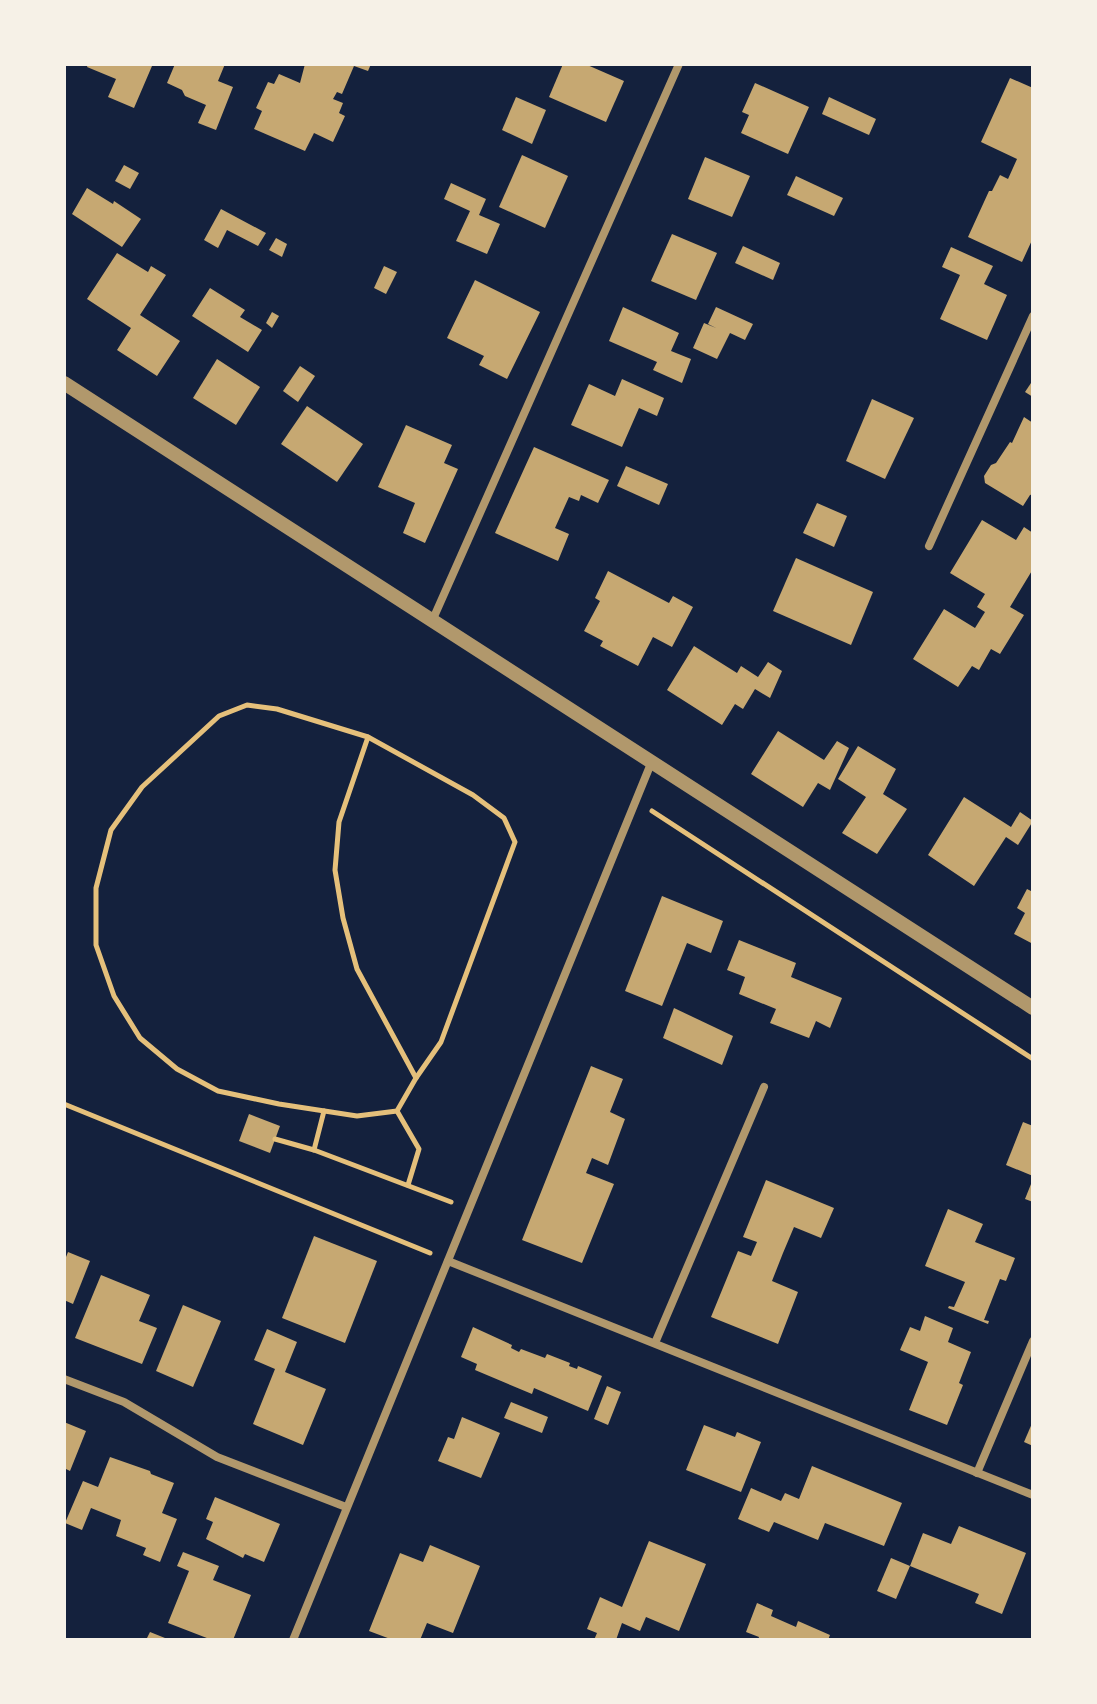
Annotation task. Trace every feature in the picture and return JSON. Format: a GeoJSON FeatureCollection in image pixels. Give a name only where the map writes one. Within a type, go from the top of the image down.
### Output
{"type":"FeatureCollection","features":[{"type":"Feature","properties":{"kind":"street"},"geometry":{"type":"LineString","coordinates":[[433,619],[679,64]]}},
{"type":"Feature","properties":{"kind":"street"},"geometry":{"type":"LineString","coordinates":[[929,546],[1033,316]]}},
{"type":"Feature","properties":{"kind":"street"},"geometry":{"type":"LineString","coordinates":[[64,383],[1033,1008]]}},
{"type":"Feature","properties":{"kind":"street"},"geometry":{"type":"LineString","coordinates":[[293,1640],[652,761]]}},
{"type":"Feature","properties":{"kind":"street"},"geometry":{"type":"LineString","coordinates":[[655,1343],[764,1087]]}},
{"type":"Feature","properties":{"kind":"street"},"geometry":{"type":"LineString","coordinates":[[448,1261],[1033,1495]]}},
{"type":"Feature","properties":{"kind":"street"},"geometry":{"type":"LineString","coordinates":[[977,1473],[1033,1341]]}},
{"type":"Feature","properties":{"kind":"street"},"geometry":{"type":"LineString","coordinates":[[64,1379],[124,1402],[217,1457],[346,1507]]}},
{"type":"Feature","properties":{"kind":"path"},"geometry":{"type":"LineString","coordinates":[[247,705],[277,709],[368,737],[473,795],[504,818],[515,842],[441,1042],[397,1111],[357,1116],[218,1091],[177,1069],[140,1038],[114,996],[96,945],[96,888],[111,830],[142,787],[219,716],[247,705]]}},
{"type":"Feature","properties":{"kind":"path"},"geometry":{"type":"LineString","coordinates":[[368,737],[339,822],[335,870],[343,918],[357,969],[416,1078]]}},
{"type":"Feature","properties":{"kind":"path"},"geometry":{"type":"LineString","coordinates":[[636,800],[1033,1059]]}},
{"type":"Feature","properties":{"kind":"path"},"geometry":{"type":"LineString","coordinates":[[64,1104],[448,1261]]}},
{"type":"Feature","properties":{"kind":"path"},"geometry":{"type":"LineString","coordinates":[[314,1150],[324,1111]]}},
{"type":"Feature","properties":{"kind":"path"},"geometry":{"type":"LineString","coordinates":[[397,1111],[419,1149],[408,1185]]}},
{"type":"Feature","properties":{"kind":"path"},"geometry":{"type":"LineString","coordinates":[[275,1139],[314,1150],[470,1209]]}},
{"type":"Feature","properties":{"kind":"building"},"geometry":{"type":"Polygon","coordinates":[[[88,64],[152,66],[134,108],[108,97],[116,79],[87,67],[88,64]]]}},
{"type":"Feature","properties":{"kind":"building"},"geometry":{"type":"Polygon","coordinates":[[[175,64],[225,64],[218,81],[233,87],[216,130],[198,123],[206,105],[185,96],[182,90],[167,83],[175,64]]]}},
{"type":"Feature","properties":{"kind":"building"},"geometry":{"type":"Polygon","coordinates":[[[305,64],[371,64],[368,71],[354,66],[342,94],[337,92],[333,99],[343,103],[339,113],[345,116],[333,142],[314,133],[305,151],[254,129],[262,111],[256,108],[268,82],[274,84],[279,74],[300,83],[305,64]]]}},
{"type":"Feature","properties":{"kind":"building"},"geometry":{"type":"Polygon","coordinates":[[[563,64],[585,64],[624,81],[606,122],[549,97],[563,64]]]}},
{"type":"Feature","properties":{"kind":"building"},"geometry":{"type":"Polygon","coordinates":[[[1010,78],[1033,88],[1033,238],[1022,262],[968,237],[989,191],[992,191],[1000,175],[1008,179],[1017,159],[981,142],[1010,78]]]}},
{"type":"Feature","properties":{"kind":"building"},"geometry":{"type":"Polygon","coordinates":[[[755,83],[809,107],[788,154],[741,133],[749,115],[742,112],[755,83]]]}},
{"type":"Feature","properties":{"kind":"building"},"geometry":{"type":"Polygon","coordinates":[[[516,97],[546,110],[532,144],[502,130],[516,97]]]}},
{"type":"Feature","properties":{"kind":"building"},"geometry":{"type":"Polygon","coordinates":[[[829,97],[876,119],[869,135],[822,114],[829,97]]]}},
{"type":"Feature","properties":{"kind":"building"},"geometry":{"type":"Polygon","coordinates":[[[522,155],[568,176],[545,228],[499,207],[522,155]]]}},
{"type":"Feature","properties":{"kind":"building"},"geometry":{"type":"Polygon","coordinates":[[[705,157],[750,176],[732,217],[688,199],[705,157]]]}},
{"type":"Feature","properties":{"kind":"building"},"geometry":{"type":"Polygon","coordinates":[[[124,165],[139,173],[130,189],[115,181],[124,165]]]}},
{"type":"Feature","properties":{"kind":"building"},"geometry":{"type":"Polygon","coordinates":[[[796,176],[843,198],[834,216],[787,195],[796,176]]]}},
{"type":"Feature","properties":{"kind":"building"},"geometry":{"type":"Polygon","coordinates":[[[451,183],[486,199],[479,215],[500,224],[487,254],[456,241],[470,211],[444,199],[451,183]]]}},
{"type":"Feature","properties":{"kind":"building"},"geometry":{"type":"Polygon","coordinates":[[[87,188],[141,219],[122,247],[72,214],[87,188]]]}},
{"type":"Feature","properties":{"kind":"building"},"geometry":{"type":"Polygon","coordinates":[[[221,209],[266,233],[258,246],[227,230],[218,248],[204,240],[221,209]]]}},
{"type":"Feature","properties":{"kind":"building"},"geometry":{"type":"Polygon","coordinates":[[[672,234],[717,253],[696,300],[651,281],[672,234]]]}},
{"type":"Feature","properties":{"kind":"building"},"geometry":{"type":"Polygon","coordinates":[[[276,238],[287,244],[282,257],[269,250],[276,238]]]}},
{"type":"Feature","properties":{"kind":"building"},"geometry":{"type":"Polygon","coordinates":[[[743,246],[780,263],[773,280],[735,263],[743,246]]]}},
{"type":"Feature","properties":{"kind":"building"},"geometry":{"type":"Polygon","coordinates":[[[951,247],[993,266],[984,284],[1007,295],[987,340],[940,319],[960,275],[942,267],[951,247]]]}},
{"type":"Feature","properties":{"kind":"building"},"geometry":{"type":"Polygon","coordinates":[[[117,253],[148,272],[151,266],[166,275],[140,315],[180,341],[157,376],[117,350],[131,328],[87,299],[117,253]]]}},
{"type":"Feature","properties":{"kind":"building"},"geometry":{"type":"Polygon","coordinates":[[[384,266],[397,272],[386,294],[374,288],[384,266]]]}},
{"type":"Feature","properties":{"kind":"building"},"geometry":{"type":"Polygon","coordinates":[[[475,280],[540,312],[507,379],[479,365],[484,356],[447,338],[475,280]]]}},
{"type":"Feature","properties":{"kind":"building"},"geometry":{"type":"Polygon","coordinates":[[[210,288],[245,310],[240,317],[262,330],[248,352],[192,316],[210,288]]]}},
{"type":"Feature","properties":{"kind":"building"},"geometry":{"type":"Polygon","coordinates":[[[623,307],[679,333],[671,351],[691,359],[682,383],[653,370],[657,362],[609,341],[623,307]]]}},
{"type":"Feature","properties":{"kind":"building"},"geometry":{"type":"Polygon","coordinates":[[[716,307],[753,324],[745,340],[730,333],[717,359],[693,348],[704,323],[716,328],[708,324],[716,307]]]}},
{"type":"Feature","properties":{"kind":"building"},"geometry":{"type":"Polygon","coordinates":[[[272,312],[279,316],[272,328],[266,323],[272,312]]]}},
{"type":"Feature","properties":{"kind":"building"},"geometry":{"type":"Polygon","coordinates":[[[217,359],[260,387],[236,425],[193,398],[217,359]]]}},
{"type":"Feature","properties":{"kind":"building"},"geometry":{"type":"Polygon","coordinates":[[[300,366],[315,376],[298,402],[283,391],[300,366]]]}},
{"type":"Feature","properties":{"kind":"building"},"geometry":{"type":"Polygon","coordinates":[[[622,379],[664,398],[657,416],[639,408],[622,447],[571,425],[589,384],[615,396],[622,379]]]}},
{"type":"Feature","properties":{"kind":"building"},"geometry":{"type":"Polygon","coordinates":[[[1033,380],[1033,397],[1025,392],[1033,380]]]}},
{"type":"Feature","properties":{"kind":"building"},"geometry":{"type":"Polygon","coordinates":[[[872,399],[914,418],[885,479],[846,461],[872,399]]]}},
{"type":"Feature","properties":{"kind":"building"},"geometry":{"type":"Polygon","coordinates":[[[307,406],[363,444],[337,482],[281,444],[307,406]]]}},
{"type":"Feature","properties":{"kind":"building"},"geometry":{"type":"Polygon","coordinates":[[[1024,417],[1033,423],[1033,494],[1023,506],[985,483],[984,476],[1012,443],[1024,417]]]}},
{"type":"Feature","properties":{"kind":"building"},"geometry":{"type":"Polygon","coordinates":[[[406,425],[452,445],[444,463],[458,469],[425,543],[403,533],[415,503],[378,487],[406,425]]]}},
{"type":"Feature","properties":{"kind":"building"},"geometry":{"type":"Polygon","coordinates":[[[534,447],[609,480],[598,503],[581,495],[579,501],[569,497],[555,528],[569,534],[558,561],[495,533],[534,447]]]}},
{"type":"Feature","properties":{"kind":"building"},"geometry":{"type":"Polygon","coordinates":[[[626,466],[668,484],[659,505],[617,486],[626,466]]]}},
{"type":"Feature","properties":{"kind":"building"},"geometry":{"type":"Polygon","coordinates":[[[817,503],[847,516],[834,547],[803,533],[817,503]]]}},
{"type":"Feature","properties":{"kind":"building"},"geometry":{"type":"Polygon","coordinates":[[[982,520],[1016,540],[1024,527],[1033,533],[1033,569],[1010,607],[1024,615],[1000,654],[991,649],[979,670],[972,666],[958,687],[913,659],[944,609],[975,628],[985,612],[977,607],[985,594],[950,573],[982,520]]]}},
{"type":"Feature","properties":{"kind":"building"},"geometry":{"type":"Polygon","coordinates":[[[796,558],[873,592],[851,645],[773,611],[796,558]]]}},
{"type":"Feature","properties":{"kind":"building"},"geometry":{"type":"Polygon","coordinates":[[[608,571],[669,603],[673,596],[693,607],[672,647],[653,637],[638,666],[600,646],[603,641],[584,631],[600,601],[595,598],[608,571]]]}},
{"type":"Feature","properties":{"kind":"building"},"geometry":{"type":"Polygon","coordinates":[[[694,646],[737,673],[741,666],[758,677],[768,662],[782,671],[770,698],[755,689],[743,709],[735,704],[722,725],[667,690],[694,646]]]}},
{"type":"Feature","properties":{"kind":"building"},"geometry":{"type":"Polygon","coordinates":[[[778,731],[824,760],[837,741],[849,748],[830,790],[818,783],[803,807],[751,774],[778,731]]]}},
{"type":"Feature","properties":{"kind":"building"},"geometry":{"type":"Polygon","coordinates":[[[858,746],[896,769],[883,794],[907,809],[877,854],[842,833],[866,797],[838,779],[858,746]]]}},
{"type":"Feature","properties":{"kind":"building"},"geometry":{"type":"Polygon","coordinates":[[[964,797],[1011,827],[1020,812],[1033,821],[1018,845],[1006,837],[974,886],[928,855],[964,797]]]}},
{"type":"Feature","properties":{"kind":"building"},"geometry":{"type":"Polygon","coordinates":[[[1027,889],[1033,892],[1033,944],[1014,934],[1025,913],[1017,908],[1027,889]]]}},
{"type":"Feature","properties":{"kind":"building"},"geometry":{"type":"Polygon","coordinates":[[[662,896],[723,921],[711,953],[687,943],[662,1006],[625,991],[662,896]]]}},
{"type":"Feature","properties":{"kind":"building"},"geometry":{"type":"Polygon","coordinates":[[[739,940],[796,963],[791,977],[842,998],[830,1028],[816,1021],[809,1038],[770,1023],[776,1009],[739,994],[745,977],[727,970],[739,940]]]}},
{"type":"Feature","properties":{"kind":"building"},"geometry":{"type":"Polygon","coordinates":[[[674,1008],[733,1036],[722,1065],[663,1038],[674,1008]]]}},
{"type":"Feature","properties":{"kind":"building"},"geometry":{"type":"Polygon","coordinates":[[[591,1066],[623,1079],[610,1112],[625,1119],[608,1165],[592,1158],[586,1173],[614,1184],[582,1263],[522,1240],[591,1066]]]}},
{"type":"Feature","properties":{"kind":"building"},"geometry":{"type":"Polygon","coordinates":[[[249,1114],[280,1126],[270,1153],[239,1141],[249,1114]]]}},
{"type":"Feature","properties":{"kind":"building"},"geometry":{"type":"Polygon","coordinates":[[[1023,1122],[1033,1126],[1033,1176],[1006,1165],[1023,1122]]]}},
{"type":"Feature","properties":{"kind":"building"},"geometry":{"type":"Polygon","coordinates":[[[1033,1179],[1033,1202],[1025,1199],[1033,1179]]]}},
{"type":"Feature","properties":{"kind":"building"},"geometry":{"type":"Polygon","coordinates":[[[766,1180],[834,1208],[821,1238],[794,1227],[783,1253],[772,1281],[798,1292],[778,1344],[711,1317],[738,1251],[751,1256],[757,1242],[743,1237],[766,1180]]]}},
{"type":"Feature","properties":{"kind":"building"},"geometry":{"type":"Polygon","coordinates":[[[948,1209],[983,1224],[975,1242],[1015,1258],[1006,1281],[1000,1279],[984,1320],[989,1321],[988,1324],[948,1308],[954,1307],[965,1282],[925,1266],[948,1209]]]}},
{"type":"Feature","properties":{"kind":"building"},"geometry":{"type":"Polygon","coordinates":[[[314,1236],[377,1261],[345,1343],[282,1318],[314,1236]]]}},
{"type":"Feature","properties":{"kind":"building"},"geometry":{"type":"Polygon","coordinates":[[[68,1252],[90,1261],[73,1304],[64,1300],[64,1262],[68,1252]]]}},
{"type":"Feature","properties":{"kind":"building"},"geometry":{"type":"Polygon","coordinates":[[[101,1275],[150,1295],[139,1321],[157,1328],[142,1364],[75,1338],[101,1275]]]}},
{"type":"Feature","properties":{"kind":"building"},"geometry":{"type":"Polygon","coordinates":[[[183,1305],[221,1321],[193,1387],[156,1371],[183,1305]]]}},
{"type":"Feature","properties":{"kind":"building"},"geometry":{"type":"Polygon","coordinates":[[[925,1316],[953,1328],[948,1342],[971,1352],[959,1383],[963,1385],[947,1425],[909,1410],[928,1362],[900,1350],[910,1327],[920,1331],[925,1316]]]}},
{"type":"Feature","properties":{"kind":"building"},"geometry":{"type":"Polygon","coordinates":[[[473,1327],[512,1345],[511,1348],[519,1352],[521,1349],[545,1358],[547,1354],[570,1363],[569,1366],[577,1369],[578,1366],[602,1376],[588,1411],[534,1388],[532,1394],[475,1370],[477,1364],[461,1357],[473,1327]]]}},
{"type":"Feature","properties":{"kind":"building"},"geometry":{"type":"Polygon","coordinates":[[[267,1329],[297,1342],[285,1372],[326,1389],[303,1445],[253,1424],[275,1369],[254,1360],[267,1329]]]}},
{"type":"Feature","properties":{"kind":"building"},"geometry":{"type":"Polygon","coordinates":[[[607,1386],[621,1392],[608,1425],[594,1419],[607,1386]]]}},
{"type":"Feature","properties":{"kind":"building"},"geometry":{"type":"Polygon","coordinates":[[[511,1402],[548,1417],[542,1433],[504,1418],[511,1402]]]}},
{"type":"Feature","properties":{"kind":"building"},"geometry":{"type":"Polygon","coordinates":[[[462,1417],[500,1433],[481,1478],[438,1461],[448,1437],[454,1439],[462,1417]]]}},
{"type":"Feature","properties":{"kind":"building"},"geometry":{"type":"Polygon","coordinates":[[[1033,1421],[1033,1446],[1024,1442],[1033,1421]]]}},
{"type":"Feature","properties":{"kind":"building"},"geometry":{"type":"Polygon","coordinates":[[[64,1422],[86,1431],[70,1471],[64,1468],[64,1422]]]}},
{"type":"Feature","properties":{"kind":"building"},"geometry":{"type":"Polygon","coordinates":[[[704,1425],[735,1437],[737,1432],[761,1442],[741,1492],[686,1470],[704,1425]]]}},
{"type":"Feature","properties":{"kind":"building"},"geometry":{"type":"Polygon","coordinates":[[[110,1457],[174,1483],[162,1513],[177,1519],[160,1562],[143,1555],[146,1548],[116,1536],[121,1520],[91,1508],[82,1530],[65,1523],[83,1481],[98,1487],[110,1457]]]}},
{"type":"Feature","properties":{"kind":"building"},"geometry":{"type":"Polygon","coordinates":[[[812,1466],[902,1503],[884,1546],[825,1523],[818,1540],[774,1522],[769,1532],[738,1519],[751,1488],[781,1501],[785,1493],[799,1499],[812,1466]]]}},
{"type":"Feature","properties":{"kind":"building"},"geometry":{"type":"Polygon","coordinates":[[[215,1497],[280,1524],[264,1562],[245,1554],[243,1558],[206,1539],[213,1522],[206,1519],[215,1497]]]}},
{"type":"Feature","properties":{"kind":"building"},"geometry":{"type":"Polygon","coordinates":[[[959,1526],[1026,1553],[1002,1614],[975,1603],[979,1594],[910,1566],[923,1533],[951,1544],[959,1526]]]}},
{"type":"Feature","properties":{"kind":"building"},"geometry":{"type":"Polygon","coordinates":[[[649,1541],[706,1564],[679,1631],[646,1617],[640,1631],[622,1623],[616,1640],[594,1640],[597,1633],[587,1629],[600,1597],[622,1607],[649,1541]]]}},
{"type":"Feature","properties":{"kind":"building"},"geometry":{"type":"Polygon","coordinates":[[[430,1545],[480,1566],[453,1633],[427,1623],[420,1640],[393,1640],[369,1631],[400,1553],[423,1562],[430,1545]]]}},
{"type":"Feature","properties":{"kind":"building"},"geometry":{"type":"Polygon","coordinates":[[[183,1552],[219,1566],[213,1580],[251,1595],[233,1640],[212,1640],[168,1623],[189,1571],[177,1566],[183,1552]]]}},
{"type":"Feature","properties":{"kind":"building"},"geometry":{"type":"Polygon","coordinates":[[[891,1558],[910,1566],[896,1599],[877,1591],[891,1558]]]}},
{"type":"Feature","properties":{"kind":"building"},"geometry":{"type":"Polygon","coordinates":[[[757,1603],[773,1610],[771,1616],[796,1627],[798,1621],[830,1635],[828,1640],[758,1640],[759,1637],[746,1632],[757,1603]]]}},
{"type":"Feature","properties":{"kind":"building"},"geometry":{"type":"Polygon","coordinates":[[[150,1632],[170,1640],[146,1640],[150,1632]]]}}]}
